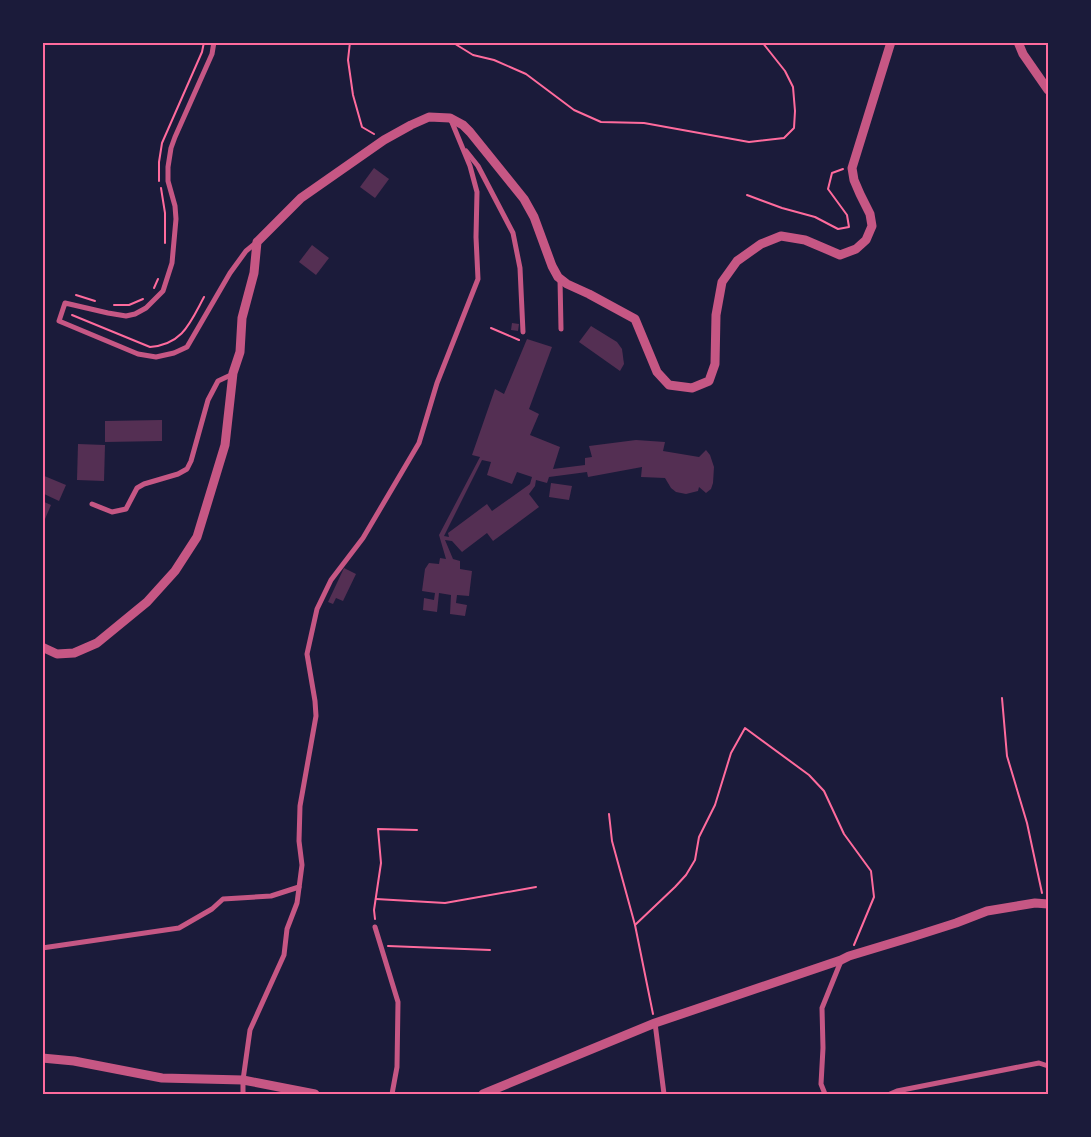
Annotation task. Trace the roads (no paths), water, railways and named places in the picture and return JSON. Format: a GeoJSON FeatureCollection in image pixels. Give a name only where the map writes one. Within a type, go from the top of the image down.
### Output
{"type":"FeatureCollection","features":[{"type":"Feature","properties":{"kind":"street"},"geometry":{"type":"LineString","coordinates":[[214,42],[212,54],[171,148],[168,181],[175,206],[176,219],[172,263],[163,291],[146,308],[126,316],[65,303],[59,321],[138,354],[156,357],[174,353],[187,347],[230,273],[246,251],[300,198],[384,140],[411,125],[429,117],[450,118],[463,125],[470,132],[524,199],[534,217],[552,266],[560,279],[635,319],[657,372],[669,386],[692,388],[709,381],[715,364],[716,315],[722,282],[738,261],[761,244],[781,236],[805,240],[840,254],[856,249],[866,240],[872,226],[870,214],[854,180],[852,168],[890,42]]}},
{"type":"Feature","properties":{"kind":"street"},"geometry":{"type":"LineString","coordinates":[[1018,42],[1023,54],[1048,90]]}},
{"type":"Feature","properties":{"kind":"street"},"geometry":{"type":"LineString","coordinates":[[243,1094],[243,1080],[250,1030],[284,955],[286,929],[297,903],[302,865],[299,841],[300,806],[316,716],[306,654],[316,609],[331,580],[363,538],[419,443],[437,383],[478,279],[476,237],[477,192],[470,166],[450,118]]}},
{"type":"Feature","properties":{"kind":"street"},"geometry":{"type":"LineString","coordinates":[[462,147],[478,166],[513,233],[520,268],[523,332]]}},
{"type":"Feature","properties":{"kind":"street"},"geometry":{"type":"LineString","coordinates":[[42,647],[57,654],[74,653],[97,642],[147,602],[175,571],[197,537],[225,445],[233,373],[240,352],[242,318],[254,273],[257,242]]}},
{"type":"Feature","properties":{"kind":"street"},"geometry":{"type":"LineString","coordinates":[[560,279],[561,329]]}},
{"type":"Feature","properties":{"kind":"street"},"geometry":{"type":"LineString","coordinates":[[92,504],[112,512],[126,509],[137,488],[187,469],[208,400],[218,381],[233,373]]}},
{"type":"Feature","properties":{"kind":"street"},"geometry":{"type":"LineString","coordinates":[[42,948],[180,928],[212,909],[223,899],[271,896],[299,887]]}},
{"type":"Feature","properties":{"kind":"street"},"geometry":{"type":"LineString","coordinates":[[483,1094],[655,1023],[845,958],[956,923],[987,911],[1035,903],[1047,904]]}},
{"type":"Feature","properties":{"kind":"street"},"geometry":{"type":"LineString","coordinates":[[375,927],[398,1002],[397,1067],[392,1094]]}},
{"type":"Feature","properties":{"kind":"street"},"geometry":{"type":"LineString","coordinates":[[825,1094],[822,1084],[822,1008],[845,958]]}},
{"type":"Feature","properties":{"kind":"street"},"geometry":{"type":"LineString","coordinates":[[655,1023],[664,1094]]}},
{"type":"Feature","properties":{"kind":"street"},"geometry":{"type":"LineString","coordinates":[[42,1058],[74,1061],[162,1078],[243,1080],[315,1094]]}},
{"type":"Feature","properties":{"kind":"street"},"geometry":{"type":"LineString","coordinates":[[890,1094],[897,1091],[1039,1063],[1048,1066]]}}]}
